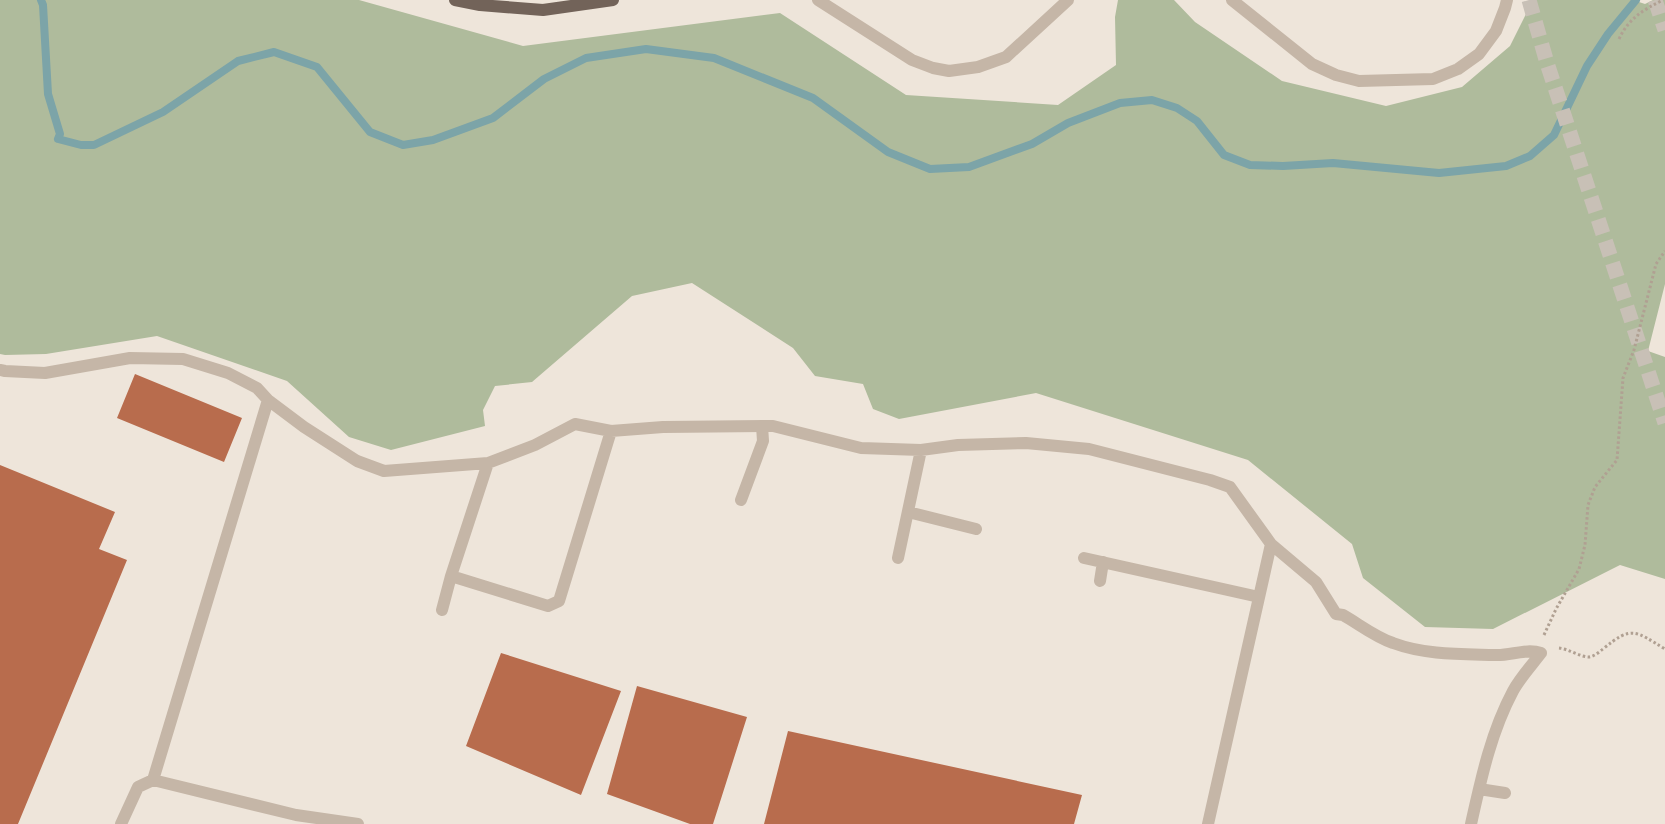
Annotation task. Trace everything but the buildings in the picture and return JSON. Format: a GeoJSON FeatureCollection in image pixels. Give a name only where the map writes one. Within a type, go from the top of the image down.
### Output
{"type":"FeatureCollection","features":[{"type":"Feature","properties":{"kind":"main road"},"geometry":{"type":"LineString","coordinates":[[455,0],[480,5],[543,10],[613,0]]}},
{"type":"Feature","properties":{"kind":"street"},"geometry":{"type":"LineString","coordinates":[[818,0],[912,60],[933,68],[950,71],[978,67],[1006,57],[1068,0]]}},
{"type":"Feature","properties":{"kind":"street"},"geometry":{"type":"LineString","coordinates":[[1232,0],[1312,64],[1336,75],[1360,81],[1433,79],[1458,69],[1479,54],[1496,30],[1507,0]]}},
{"type":"Feature","properties":{"kind":"street"},"geometry":{"type":"LineString","coordinates":[[0,370],[45,373],[130,358],[183,359],[228,374],[257,388],[268,400],[304,427],[357,461],[384,471],[488,463],[536,444],[574,424],[611,431],[664,427],[772,426],[861,448],[921,450],[958,445],[1026,443],[1089,449],[1210,480],[1230,487],[1271,544],[1316,582],[1336,614],[1342,615],[1391,643],[1417,651],[1460,654],[1501,655],[1530,651],[1539,653],[1514,690],[1494,738],[1482,774],[1472,824]]}},
{"type":"Feature","properties":{"kind":"street"},"geometry":{"type":"LineString","coordinates":[[153,780],[268,400]]}},
{"type":"Feature","properties":{"kind":"street"},"geometry":{"type":"LineString","coordinates":[[741,500],[763,441],[762,426]]}},
{"type":"Feature","properties":{"kind":"street"},"geometry":{"type":"LineString","coordinates":[[452,576],[548,606],[559,601],[611,431]]}},
{"type":"Feature","properties":{"kind":"street"},"geometry":{"type":"LineString","coordinates":[[898,558],[921,450]]}},
{"type":"Feature","properties":{"kind":"street"},"geometry":{"type":"LineString","coordinates":[[442,610],[488,463]]}},
{"type":"Feature","properties":{"kind":"street"},"geometry":{"type":"LineString","coordinates":[[908,512],[976,529]]}},
{"type":"Feature","properties":{"kind":"street"},"geometry":{"type":"LineString","coordinates":[[1208,824],[1271,544]]}},
{"type":"Feature","properties":{"kind":"street"},"geometry":{"type":"LineString","coordinates":[[1084,558],[1259,597]]}},
{"type":"Feature","properties":{"kind":"street"},"geometry":{"type":"LineString","coordinates":[[1100,581],[1103,562]]}},
{"type":"Feature","properties":{"kind":"street"},"geometry":{"type":"LineString","coordinates":[[121,824],[138,787],[153,780],[296,815],[358,824]]}},
{"type":"Feature","properties":{"kind":"street"},"geometry":{"type":"LineString","coordinates":[[1479,789],[1505,793]]}},
{"type":"Feature","properties":{"kind":"path"},"geometry":{"type":"LineString","coordinates":[[1619,39],[1624,28],[1633,18],[1663,0]]}},
{"type":"Feature","properties":{"kind":"path"},"geometry":{"type":"LineString","coordinates":[[1539,653],[1556,609],[1579,569],[1585,545],[1588,505],[1591,496],[1595,487],[1617,460],[1623,378],[1634,350],[1656,264],[1665,251]]}},
{"type":"Feature","properties":{"kind":"path"},"geometry":{"type":"LineString","coordinates":[[1539,653],[1549,647],[1568,649],[1588,657],[1594,656],[1619,636],[1631,632],[1665,649]]}},
{"type":"Feature","properties":{"kind":"green space"},"geometry":{"type":"Polygon","coordinates":[[[0,0],[359,0],[523,46],[780,13],[906,95],[1058,105],[1116,65],[1115,17],[1118,0],[1174,0],[1195,22],[1282,81],[1386,106],[1462,87],[1510,46],[1533,0],[1633,0],[1645,4],[1653,0],[1665,0],[1665,284],[1648,351],[1665,357],[1665,579],[1620,565],[1493,629],[1425,627],[1363,578],[1352,544],[1248,460],[1036,393],[899,419],[873,409],[863,384],[815,376],[793,348],[692,283],[632,296],[532,382],[495,386],[483,410],[485,426],[391,450],[349,437],[287,381],[157,336],[46,354],[0,354],[0,0]]]}},
{"type":"Feature","properties":{"kind":"waterway"},"geometry":{"type":"LineString","coordinates":[[41,0],[43,5],[48,94],[60,134],[58,139],[81,145],[94,145],[163,112],[238,61],[274,52],[317,67],[370,132],[403,145],[433,140],[493,118],[544,79],[586,58],[646,49],[714,58],[813,98],[888,152],[930,169],[969,167],[1032,144],[1068,123],[1120,103],[1152,100],[1177,108],[1197,121],[1224,155],[1250,165],[1283,166],[1333,163],[1439,173],[1506,166],[1530,156],[1554,135],[1587,66],[1608,34],[1636,0]]}},
{"type":"Feature","properties":{"kind":"tunnel"},"geometry":{"type":"LineString","coordinates":[[1529,0],[1547,63],[1665,423]]}},
{"type":"Feature","properties":{"kind":"tunnel"},"geometry":{"type":"LineString","coordinates":[[1655,0],[1665,30]]}}]}
